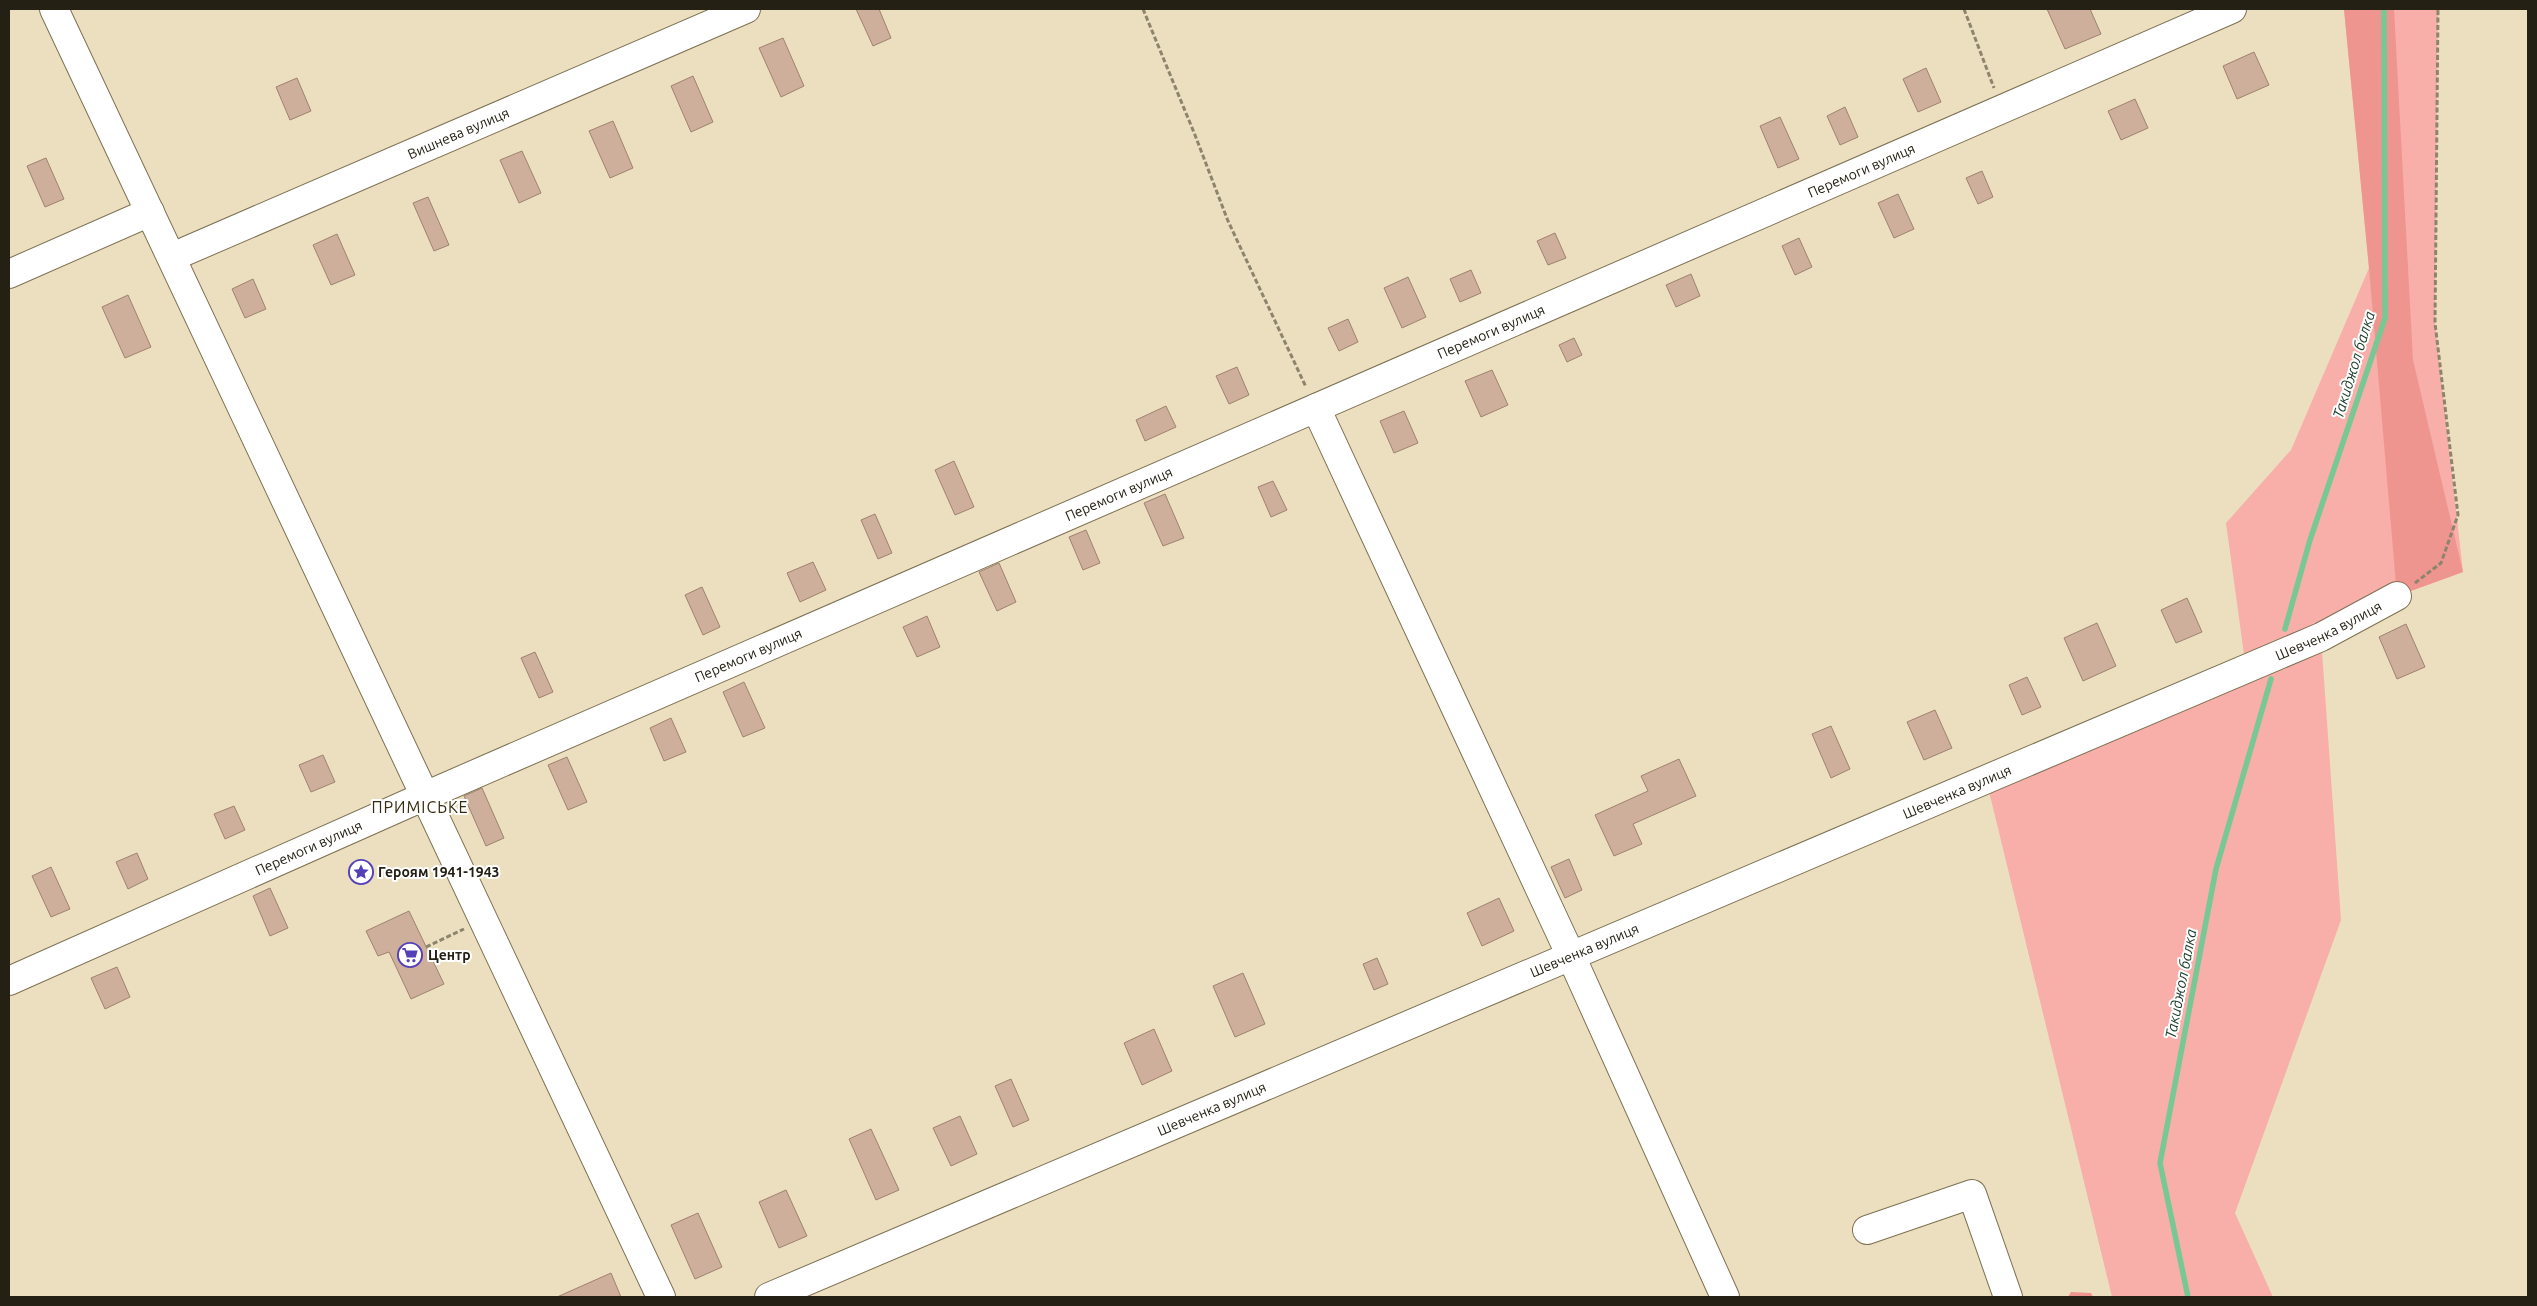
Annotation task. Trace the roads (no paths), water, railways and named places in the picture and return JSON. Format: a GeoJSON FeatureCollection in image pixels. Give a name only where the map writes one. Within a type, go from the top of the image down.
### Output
{"type":"FeatureCollection","features":[{"type":"Feature","properties":{"kind":"street"},"geometry":{"type":"LineString","coordinates":[[54,9],[661,1297]]}},
{"type":"Feature","properties":{"kind":"street","name":"Вишнева вулиця"},"geometry":{"type":"LineString","coordinates":[[172,257],[746,9]]}},
{"type":"Feature","properties":{"kind":"street","name":"Перемоги вулиця"},"geometry":{"type":"LineString","coordinates":[[9,981],[425,796],[2232,9]]}},
{"type":"Feature","properties":{"kind":"street"},"geometry":{"type":"LineString","coordinates":[[9,274],[150,212]]}},
{"type":"Feature","properties":{"kind":"street"},"geometry":{"type":"LineString","coordinates":[[1316,408],[1572,956],[1725,1297]]}},
{"type":"Feature","properties":{"kind":"street","name":"Шевченка вулиця"},"geometry":{"type":"LineString","coordinates":[[769,1297],[2321,637],[2397,596]]}},
{"type":"Feature","properties":{"kind":"street"},"geometry":{"type":"LineString","coordinates":[[1867,1230],[1972,1194],[2008,1297]]}},
{"type":"Feature","properties":{"kind":"waterway","name":"Такиджол балка"},"geometry":{"type":"LineString","coordinates":[[2285,629],[2310,540],[2385,318],[2384,9]]}},
{"type":"Feature","properties":{"kind":"waterway","name":"Такиджол балка"},"geometry":{"type":"LineString","coordinates":[[2188,1297],[2160,1163],[2216,869],[2271,679]]}},
{"type":"Feature","properties":{"kind":"place","name":"Героям 1941-1943"},"geometry":{"type":"Point","coordinates":[361,872]}},
{"type":"Feature","properties":{"kind":"place","name":"Центр"},"geometry":{"type":"Point","coordinates":[410,955]}},
{"type":"Feature","properties":{"kind":"district","name":"ПРИМІСЬКЕ"},"geometry":{"type":"Point","coordinates":[420,807]}}]}
